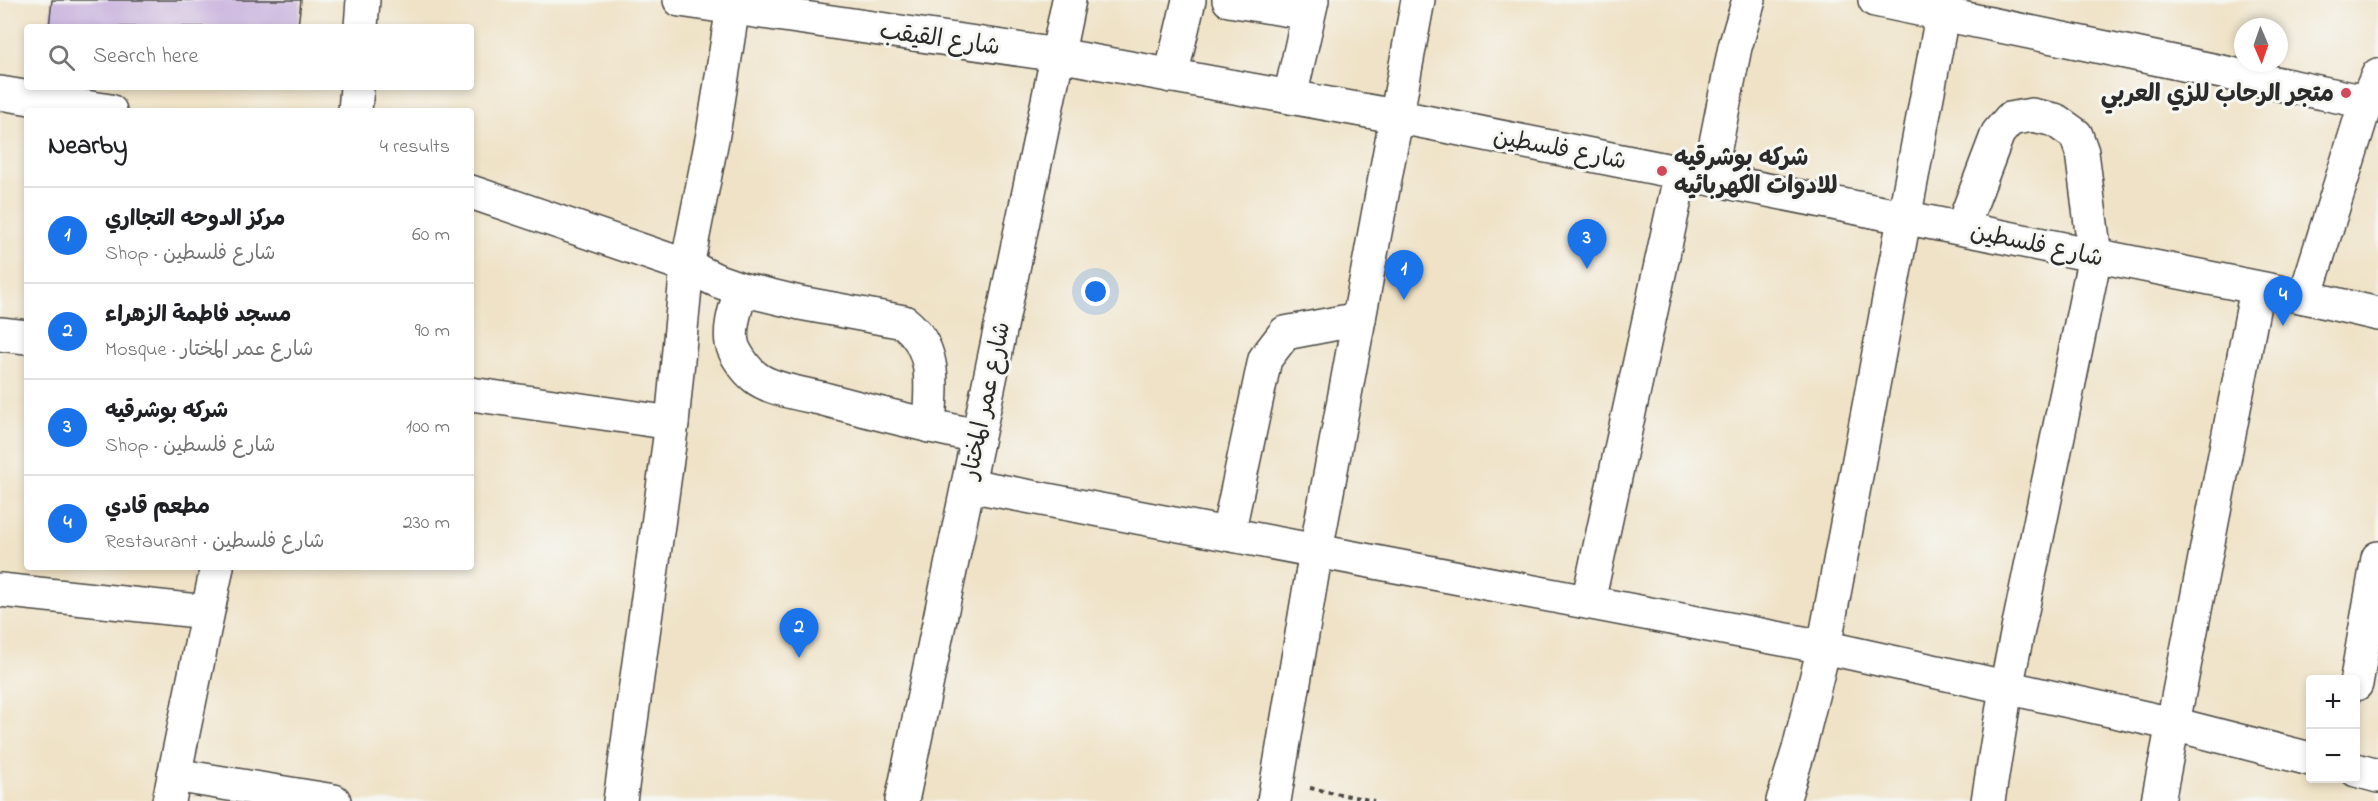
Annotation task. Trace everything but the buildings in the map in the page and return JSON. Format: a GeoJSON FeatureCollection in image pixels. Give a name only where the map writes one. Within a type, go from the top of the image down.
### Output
{"type":"FeatureCollection","features":[{"type":"Feature","properties":{"kind":"street"},"geometry":{"type":"LineString","coordinates":[[361,24],[363,0]]}},
{"type":"Feature","properties":{"kind":"street","name":"شارع القيقب"},"geometry":{"type":"LineString","coordinates":[[680,0],[733,4],[1058,55]]}},
{"type":"Feature","properties":{"kind":"street","name":"شارع عمر المختار"},"geometry":{"type":"LineString","coordinates":[[902,801],[1069,0]]}},
{"type":"Feature","properties":{"kind":"street"},"geometry":{"type":"LineString","coordinates":[[1171,76],[1189,0]]}},
{"type":"Feature","properties":{"kind":"street"},"geometry":{"type":"LineString","coordinates":[[1228,0],[1310,7],[1290,97]]}},
{"type":"Feature","properties":{"kind":"street"},"geometry":{"type":"LineString","coordinates":[[1276,791],[1395,116],[1418,0]]}},
{"type":"Feature","properties":{"kind":"street"},"geometry":{"type":"LineString","coordinates":[[1588,602],[1695,175],[1749,0]]}},
{"type":"Feature","properties":{"kind":"street"},"geometry":{"type":"LineString","coordinates":[[1875,0],[1944,7],[2372,88],[2305,297]]}},
{"type":"Feature","properties":{"kind":"street"},"geometry":{"type":"LineString","coordinates":[[620,801],[672,423],[687,266],[713,134],[733,4]]}},
{"type":"Feature","properties":{"kind":"street"},"geometry":{"type":"LineString","coordinates":[[1783,801],[1799,749],[1824,647],[1944,7]]}},
{"type":"Feature","properties":{"kind":"street","name":"شارع فلسطين"},"geometry":{"type":"LineString","coordinates":[[1058,55],[1395,116],[1904,216],[2305,297],[2378,314]]}},
{"type":"Feature","properties":{"kind":"street"},"geometry":{"type":"LineString","coordinates":[[355,108],[357,90]]}},
{"type":"Feature","properties":{"kind":"street"},"geometry":{"type":"LineString","coordinates":[[0,93],[92,108]]}},
{"type":"Feature","properties":{"kind":"street"},"geometry":{"type":"LineString","coordinates":[[1962,228],[1998,133],[2010,119],[2032,115],[2055,120],[2076,135],[2082,152],[2095,256],[2006,688],[1988,801]]}},
{"type":"Feature","properties":{"kind":"street"},"geometry":{"type":"LineString","coordinates":[[474,193],[687,266],[741,289],[800,303],[904,322],[917,333],[930,366],[932,375],[928,426]]}},
{"type":"Feature","properties":{"kind":"street"},"geometry":{"type":"LineString","coordinates":[[741,289],[732,324],[732,344],[755,377],[790,391],[977,436]]}},
{"type":"Feature","properties":{"kind":"street"},"geometry":{"type":"LineString","coordinates":[[2158,801],[2257,289]]}},
{"type":"Feature","properties":{"kind":"street"},"geometry":{"type":"LineString","coordinates":[[1228,534],[1265,359],[1285,333],[1359,319]]}},
{"type":"Feature","properties":{"kind":"street"},"geometry":{"type":"LineString","coordinates":[[0,334],[24,337]]}},
{"type":"Feature","properties":{"kind":"street"},"geometry":{"type":"LineString","coordinates":[[474,394],[672,423]]}},
{"type":"Feature","properties":{"kind":"street"},"geometry":{"type":"LineString","coordinates":[[968,485],[1824,647],[2174,724],[2306,758]]}},
{"type":"Feature","properties":{"kind":"street"},"geometry":{"type":"LineString","coordinates":[[2357,675],[2378,558]]}},
{"type":"Feature","properties":{"kind":"street"},"geometry":{"type":"LineString","coordinates":[[216,570],[172,788],[334,801]]}},
{"type":"Feature","properties":{"kind":"street"},"geometry":{"type":"LineString","coordinates":[[0,590],[207,612]]}},
{"type":"Feature","properties":{"kind":"street"},"geometry":{"type":"LineString","coordinates":[[2360,771],[2378,776]]}},
{"type":"Feature","properties":{"kind":"path"},"geometry":{"type":"LineString","coordinates":[[1276,791],[1374,801]]}},
{"type":"Feature","properties":{"kind":"place","name":"متجر الرحاب للزي العربي"},"geometry":{"type":"Point","coordinates":[2346,93]}},
{"type":"Feature","properties":{"kind":"place","name":"شركه بوشرقيه للادوات الكهربائيه"},"geometry":{"type":"Point","coordinates":[1662,171]}},
{"type":"Feature","properties":{"kind":"place","name":"شركه بوشرقيه"},"geometry":{"type":"Point","coordinates":[1587,269]}},
{"type":"Feature","properties":{"kind":"place","name":"مركز الدوحه التجااري"},"geometry":{"type":"Point","coordinates":[1404,300]}},
{"type":"Feature","properties":{"kind":"place","name":"مطعم قادي"},"geometry":{"type":"Point","coordinates":[2283,326]}},
{"type":"Feature","properties":{"kind":"place","name":"مسجد فاطمة الزهراء"},"geometry":{"type":"Point","coordinates":[799,658]}}]}
